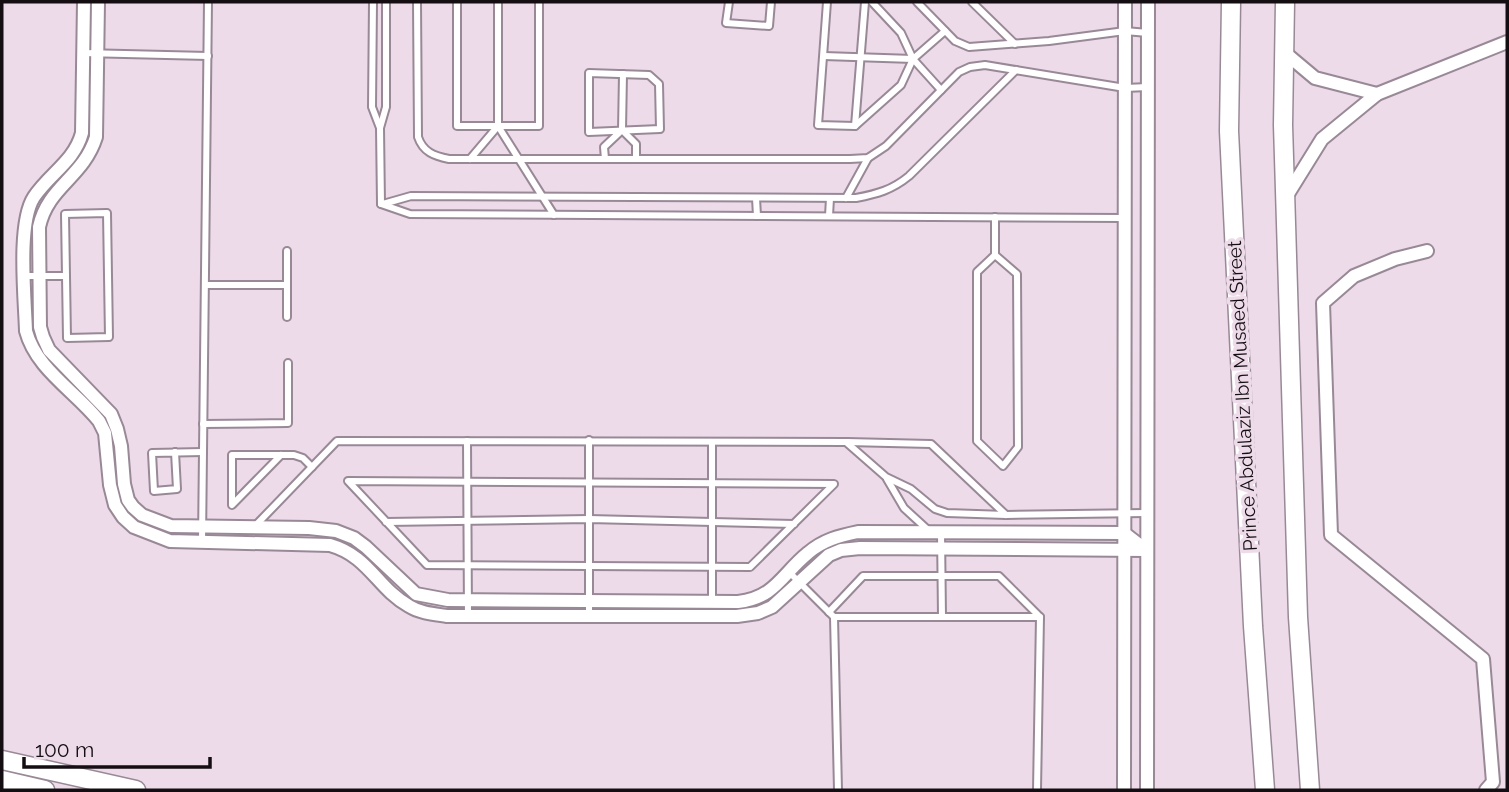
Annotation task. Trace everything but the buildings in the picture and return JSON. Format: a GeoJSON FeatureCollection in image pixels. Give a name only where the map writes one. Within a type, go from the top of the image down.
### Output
{"type":"FeatureCollection","features":[{"type":"Feature","properties":{"kind":"street"},"geometry":{"type":"LineString","coordinates":[[84,2],[82,133],[72,156],[34,196],[29,206],[24,230],[26,331],[29,342],[44,364],[99,421],[105,433],[110,485],[115,505],[134,527],[170,541],[330,545],[345,549],[356,556],[410,607],[447,616],[737,616],[758,613],[772,607],[819,562],[841,550],[941,547],[1146,550]]}},
{"type":"Feature","properties":{"kind":"street"},"geometry":{"type":"LineString","coordinates":[[98,2],[96,137],[89,157],[53,195],[41,215],[38,227],[40,327],[50,350],[111,414],[121,446],[128,500],[142,515],[171,526],[309,528],[336,531],[366,547],[416,594],[426,598],[468,600],[754,600],[765,595],[808,552],[836,536],[858,532],[1124,533],[1146,550]]}},
{"type":"Feature","properties":{"kind":"street"},"geometry":{"type":"LineString","coordinates":[[1124,790],[1125,2]]}},
{"type":"Feature","properties":{"kind":"street"},"geometry":{"type":"LineString","coordinates":[[1147,790],[1148,2]]}},
{"type":"Feature","properties":{"kind":"street","name":"Prince Abdulaziz Ibn Musaed Street"},"geometry":{"type":"LineString","coordinates":[[1230,2],[1229,131],[1253,626],[1265,790]]}},
{"type":"Feature","properties":{"kind":"street"},"geometry":{"type":"LineString","coordinates":[[1285,2],[1285,198],[1298,617],[1310,790]]}},
{"type":"Feature","properties":{"kind":"street"},"geometry":{"type":"LineString","coordinates":[[1285,198],[1322,139],[1377,94],[1507,42]]}},
{"type":"Feature","properties":{"kind":"street"},"geometry":{"type":"LineString","coordinates":[[1284,52],[1315,78],[1377,94]]}},
{"type":"Feature","properties":{"kind":"street"},"geometry":{"type":"LineString","coordinates":[[1427,251],[1395,259],[1354,276],[1323,303],[1331,536],[1483,659],[1493,782],[1486,790]]}},
{"type":"Feature","properties":{"kind":"street"},"geometry":{"type":"LineString","coordinates":[[2,760],[136,790]]}},
{"type":"Feature","properties":{"kind":"street"},"geometry":{"type":"LineString","coordinates":[[2,780],[45,790]]}},
{"type":"Feature","properties":{"kind":"lane"},"geometry":{"type":"LineString","coordinates":[[202,542],[208,2]]}},
{"type":"Feature","properties":{"kind":"lane"},"geometry":{"type":"LineString","coordinates":[[373,2],[372,107],[380,128]]}},
{"type":"Feature","properties":{"kind":"lane"},"geometry":{"type":"LineString","coordinates":[[381,204],[380,128],[386,107],[386,2]]}},
{"type":"Feature","properties":{"kind":"lane"},"geometry":{"type":"LineString","coordinates":[[417,2],[418,137],[421,145],[436,156],[470,159],[868,158]]}},
{"type":"Feature","properties":{"kind":"lane"},"geometry":{"type":"LineString","coordinates":[[457,2],[457,126],[539,126],[539,2]]}},
{"type":"Feature","properties":{"kind":"lane"},"geometry":{"type":"LineString","coordinates":[[498,2],[498,126],[554,215]]}},
{"type":"Feature","properties":{"kind":"lane"},"geometry":{"type":"LineString","coordinates":[[729,2],[726,23],[769,26],[771,2]]}},
{"type":"Feature","properties":{"kind":"lane"},"geometry":{"type":"LineString","coordinates":[[827,2],[818,125],[855,126],[901,85],[913,59],[945,31]]}},
{"type":"Feature","properties":{"kind":"lane"},"geometry":{"type":"LineString","coordinates":[[855,126],[865,2]]}},
{"type":"Feature","properties":{"kind":"lane"},"geometry":{"type":"LineString","coordinates":[[872,2],[901,33],[913,59],[941,90]]}},
{"type":"Feature","properties":{"kind":"lane"},"geometry":{"type":"LineString","coordinates":[[917,2],[955,41],[969,47],[1125,31],[1148,33]]}},
{"type":"Feature","properties":{"kind":"lane"},"geometry":{"type":"LineString","coordinates":[[972,2],[1015,44]]}},
{"type":"Feature","properties":{"kind":"lane"},"geometry":{"type":"LineString","coordinates":[[83,53],[208,55]]}},
{"type":"Feature","properties":{"kind":"lane"},"geometry":{"type":"LineString","coordinates":[[824,56],[913,59]]}},
{"type":"Feature","properties":{"kind":"lane"},"geometry":{"type":"LineString","coordinates":[[846,198],[868,158],[886,146],[959,72],[970,67],[985,65],[1125,88],[1147,87]]}},
{"type":"Feature","properties":{"kind":"lane"},"geometry":{"type":"LineString","coordinates":[[381,204],[411,196],[846,198],[877,194],[896,187],[1016,70]]}},
{"type":"Feature","properties":{"kind":"lane"},"geometry":{"type":"LineString","coordinates":[[589,73],[649,75],[659,84],[660,129],[622,131],[589,132],[589,73]]}},
{"type":"Feature","properties":{"kind":"lane"},"geometry":{"type":"LineString","coordinates":[[605,159],[604,147],[622,131],[623,74]]}},
{"type":"Feature","properties":{"kind":"lane"},"geometry":{"type":"LineString","coordinates":[[470,159],[498,126]]}},
{"type":"Feature","properties":{"kind":"lane"},"geometry":{"type":"LineString","coordinates":[[622,131],[636,144],[636,159]]}},
{"type":"Feature","properties":{"kind":"lane"},"geometry":{"type":"LineString","coordinates":[[477,197],[478,215]]}},
{"type":"Feature","properties":{"kind":"lane"},"geometry":{"type":"LineString","coordinates":[[706,197],[707,216]]}},
{"type":"Feature","properties":{"kind":"lane"},"geometry":{"type":"LineString","coordinates":[[756,198],[757,216]]}},
{"type":"Feature","properties":{"kind":"lane"},"geometry":{"type":"LineString","coordinates":[[830,198],[830,216]]}},
{"type":"Feature","properties":{"kind":"lane"},"geometry":{"type":"LineString","coordinates":[[381,204],[410,214],[1124,218]]}},
{"type":"Feature","properties":{"kind":"lane"},"geometry":{"type":"LineString","coordinates":[[107,213],[109,337],[67,338],[66,276],[65,214],[107,213]]}},
{"type":"Feature","properties":{"kind":"lane"},"geometry":{"type":"LineString","coordinates":[[995,217],[995,255],[977,272],[977,441],[1003,466],[1018,447],[1017,274],[995,255]]}},
{"type":"Feature","properties":{"kind":"lane"},"geometry":{"type":"LineString","coordinates":[[287,251],[287,317]]}},
{"type":"Feature","properties":{"kind":"lane"},"geometry":{"type":"LineString","coordinates":[[25,276],[66,276]]}},
{"type":"Feature","properties":{"kind":"lane"},"geometry":{"type":"LineString","coordinates":[[205,285],[287,285]]}},
{"type":"Feature","properties":{"kind":"lane"},"geometry":{"type":"LineString","coordinates":[[203,424],[288,423],[288,363]]}},
{"type":"Feature","properties":{"kind":"lane"},"geometry":{"type":"LineString","coordinates":[[253,528],[337,441],[589,440],[931,444],[1006,515]]}},
{"type":"Feature","properties":{"kind":"lane"},"geometry":{"type":"LineString","coordinates":[[589,440],[589,616]]}},
{"type":"Feature","properties":{"kind":"lane"},"geometry":{"type":"LineString","coordinates":[[467,441],[468,616]]}},
{"type":"Feature","properties":{"kind":"lane"},"geometry":{"type":"LineString","coordinates":[[712,442],[712,602]]}},
{"type":"Feature","properties":{"kind":"lane"},"geometry":{"type":"LineString","coordinates":[[846,442],[886,477],[911,489],[935,509],[947,513],[1146,513]]}},
{"type":"Feature","properties":{"kind":"lane"},"geometry":{"type":"LineString","coordinates":[[175,452],[177,489],[154,491],[152,453],[175,452],[203,452]]}},
{"type":"Feature","properties":{"kind":"lane"},"geometry":{"type":"LineString","coordinates":[[281,455],[232,505],[232,455],[281,455],[295,455],[303,458],[312,467]]}},
{"type":"Feature","properties":{"kind":"lane"},"geometry":{"type":"LineString","coordinates":[[886,477],[904,508],[935,532],[941,547],[942,617]]}},
{"type":"Feature","properties":{"kind":"lane"},"geometry":{"type":"LineString","coordinates":[[348,481],[589,483],[834,484],[750,567],[712,567],[589,564],[427,565],[348,481]]}},
{"type":"Feature","properties":{"kind":"lane"},"geometry":{"type":"LineString","coordinates":[[386,522],[589,519],[794,524]]}},
{"type":"Feature","properties":{"kind":"lane"},"geometry":{"type":"LineString","coordinates":[[789,572],[832,615],[1040,617]]}},
{"type":"Feature","properties":{"kind":"lane"},"geometry":{"type":"LineString","coordinates":[[838,790],[832,615],[863,576],[999,576],[1040,617],[1037,790]]}}]}
